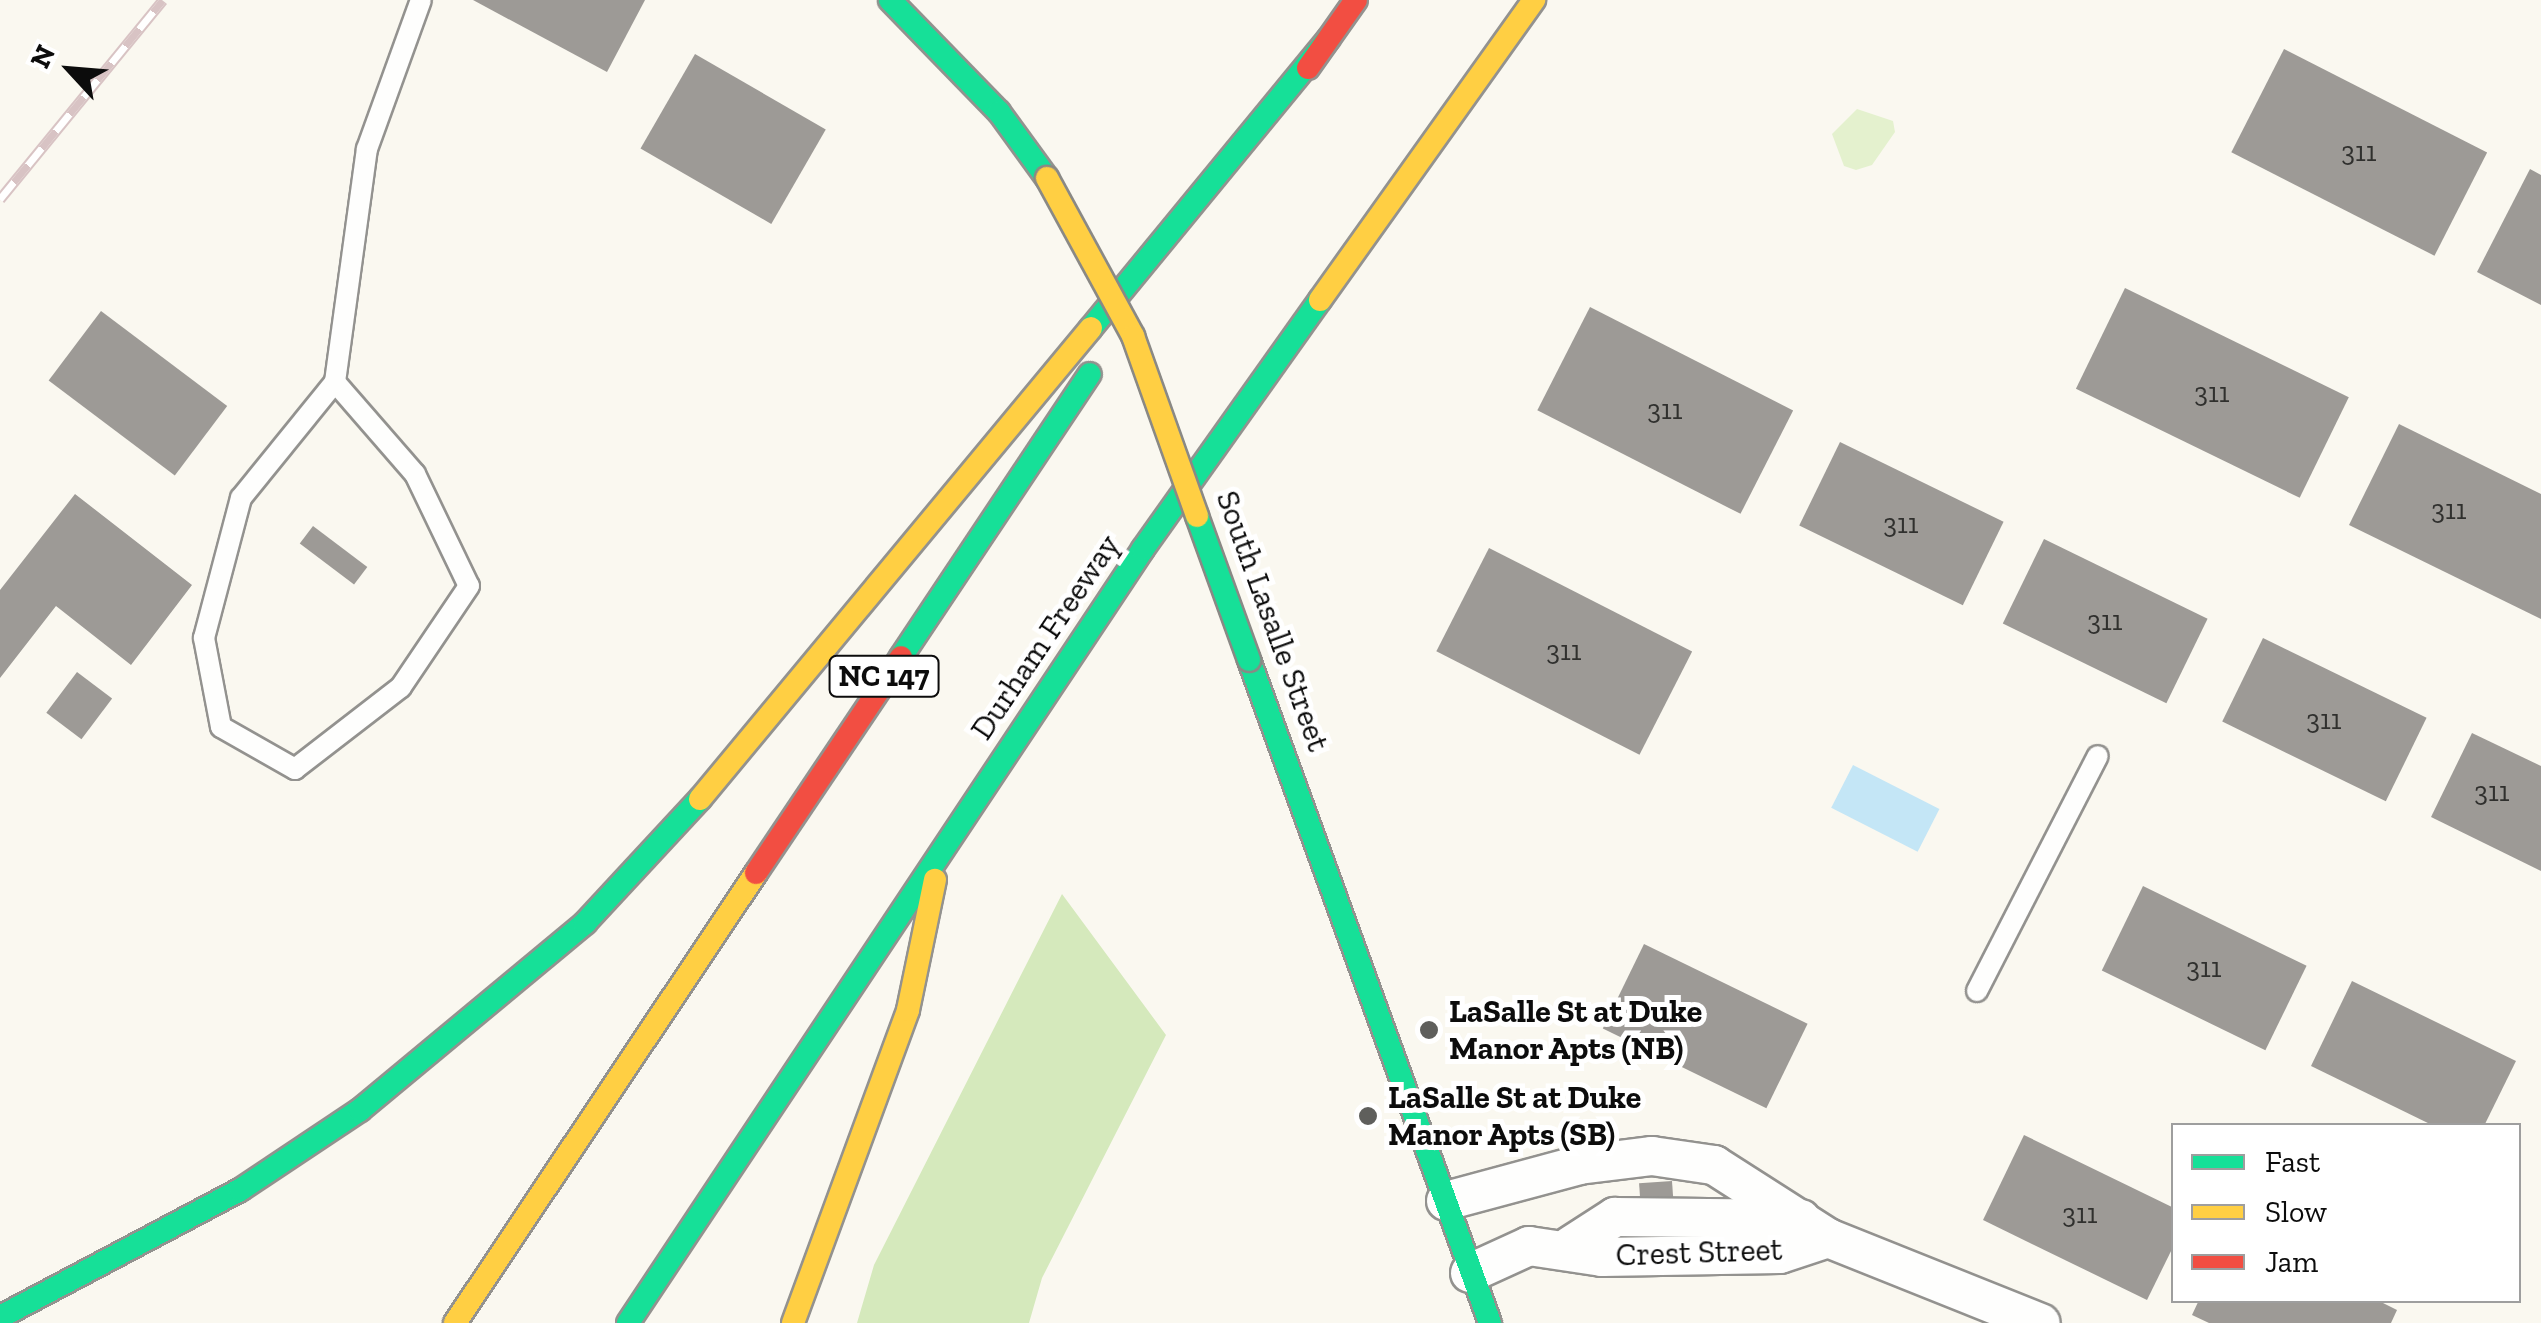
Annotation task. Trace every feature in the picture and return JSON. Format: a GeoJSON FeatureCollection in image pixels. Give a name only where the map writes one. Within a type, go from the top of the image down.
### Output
{"type":"FeatureCollection","features":[{"type":"Feature","properties":{"kind":"main road","name":"South Lasalle Street"},"geometry":{"type":"LineString","coordinates":[[890,0],[1000,112],[1047,178],[1133,336],[1490,1323]]}},
{"type":"Feature","properties":{"kind":"main road","name":"NC 147"},"geometry":{"type":"LineString","coordinates":[[455,1323],[1058,420],[1356,0]]}},
{"type":"Feature","properties":{"kind":"main road","name":"Durham Freeway"},"geometry":{"type":"LineString","coordinates":[[628,1323],[1186,487],[1534,0]]}},
{"type":"Feature","properties":{"kind":"main road"},"geometry":{"type":"LineString","coordinates":[[0,1316],[240,1190],[360,1110],[585,923],[735,762],[1328,39]]}},
{"type":"Feature","properties":{"kind":"main road"},"geometry":{"type":"LineString","coordinates":[[793,1323],[908,1010],[943,848]]}},
{"type":"Feature","properties":{"kind":"street","name":"Crest Street"},"geometry":{"type":"LineString","coordinates":[[1446,1201],[1579,1164],[1652,1156],[1714,1165],[1814,1228],[2042,1323]]}},
{"type":"Feature","properties":{"kind":"street","name":"Crest Street"},"geometry":{"type":"LineString","coordinates":[[1470,1274],[1528,1246],[1570,1246],[1602,1257],[1780,1254],[1814,1228]]}},
{"type":"Feature","properties":{"kind":"lane"},"geometry":{"type":"LineString","coordinates":[[335,382],[415,474],[469,586],[401,687],[295,769],[221,727],[204,638],[241,498],[335,382],[367,149],[421,0]]}},
{"type":"Feature","properties":{"kind":"lane"},"geometry":{"type":"LineString","coordinates":[[1977,991],[2098,756]]}},
{"type":"Feature","properties":{"kind":"green space"},"geometry":{"type":"Polygon","coordinates":[[[1857,109],[1893,121],[1895,132],[1872,165],[1856,170],[1844,166],[1832,134],[1857,109]]]}},
{"type":"Feature","properties":{"kind":"green space"},"geometry":{"type":"Polygon","coordinates":[[[1062,894],[1166,1035],[1042,1278],[1029,1323],[857,1323],[874,1265],[1062,894]]]}},
{"type":"Feature","properties":{"kind":"water"},"geometry":{"type":"Polygon","coordinates":[[[1853,765],[1939,809],[1918,852],[1831,808],[1853,765]]]}},
{"type":"Feature","properties":{"kind":"building"},"geometry":{"type":"Polygon","coordinates":[[[473,0],[645,0],[607,72],[473,0]]]}},
{"type":"Feature","properties":{"kind":"building"},"geometry":{"type":"Polygon","coordinates":[[[2284,49],[2487,153],[2434,256],[2231,152],[2284,49]]]}},
{"type":"Feature","properties":{"kind":"building"},"geometry":{"type":"Polygon","coordinates":[[[695,54],[826,130],[771,224],[640,148],[695,54]]]}},
{"type":"Feature","properties":{"kind":"building"},"geometry":{"type":"Polygon","coordinates":[[[2530,169],[2541,175],[2541,305],[2477,272],[2530,169]]]}},
{"type":"Feature","properties":{"kind":"building"},"geometry":{"type":"Polygon","coordinates":[[[2125,288],[2349,397],[2300,498],[2076,389],[2125,288]]]}},
{"type":"Feature","properties":{"kind":"building"},"geometry":{"type":"Polygon","coordinates":[[[1590,307],[1793,411],[1740,514],[1537,410],[1590,307]]]}},
{"type":"Feature","properties":{"kind":"building"},"geometry":{"type":"Polygon","coordinates":[[[101,311],[227,406],[175,476],[49,380],[101,311]]]}},
{"type":"Feature","properties":{"kind":"building"},"geometry":{"type":"Polygon","coordinates":[[[2399,424],[2541,494],[2541,619],[2349,525],[2399,424]]]}},
{"type":"Feature","properties":{"kind":"building"},"geometry":{"type":"Polygon","coordinates":[[[1840,442],[2004,522],[1963,605],[1799,526],[1840,442]]]}},
{"type":"Feature","properties":{"kind":"building"},"geometry":{"type":"Polygon","coordinates":[[[75,494],[192,585],[131,665],[56,606],[0,678],[0,590],[75,494]]]}},
{"type":"Feature","properties":{"kind":"building"},"geometry":{"type":"Polygon","coordinates":[[[313,526],[367,567],[354,584],[300,544],[313,526]]]}},
{"type":"Feature","properties":{"kind":"building"},"geometry":{"type":"Polygon","coordinates":[[[2044,539],[2208,619],[2166,703],[2003,623],[2044,539]]]}},
{"type":"Feature","properties":{"kind":"building"},"geometry":{"type":"Polygon","coordinates":[[[1489,548],[1692,652],[1639,755],[1436,651],[1489,548]]]}},
{"type":"Feature","properties":{"kind":"building"},"geometry":{"type":"Polygon","coordinates":[[[2263,638],[2427,718],[2386,801],[2222,722],[2263,638]]]}},
{"type":"Feature","properties":{"kind":"building"},"geometry":{"type":"Polygon","coordinates":[[[77,672],[112,698],[81,739],[46,713],[77,672]]]}},
{"type":"Feature","properties":{"kind":"building"},"geometry":{"type":"Polygon","coordinates":[[[2472,733],[2541,766],[2541,871],[2431,817],[2472,733]]]}},
{"type":"Feature","properties":{"kind":"building"},"geometry":{"type":"Polygon","coordinates":[[[2143,886],[2307,966],[2265,1050],[2102,970],[2143,886]]]}},
{"type":"Feature","properties":{"kind":"building"},"geometry":{"type":"Polygon","coordinates":[[[1644,944],[1808,1024],[1766,1108],[1603,1028],[1644,944]]]}},
{"type":"Feature","properties":{"kind":"building"},"geometry":{"type":"Polygon","coordinates":[[[2352,981],[2516,1061],[2485,1123],[2428,1123],[2311,1066],[2352,981]]]}},
{"type":"Feature","properties":{"kind":"building"},"geometry":{"type":"Polygon","coordinates":[[[2024,1135],[2171,1207],[2171,1251],[2147,1300],[1983,1220],[2024,1135]]]}},
{"type":"Feature","properties":{"kind":"building"},"geometry":{"type":"Polygon","coordinates":[[[1672,1181],[1673,1197],[1640,1199],[1639,1183],[1672,1181]]]}},
{"type":"Feature","properties":{"kind":"building"},"geometry":{"type":"Polygon","coordinates":[[[2198,1303],[2383,1303],[2397,1310],[2391,1323],[2209,1323],[2192,1315],[2198,1303]]]}},
{"type":"Feature","properties":{"kind":"railway"},"geometry":{"type":"LineString","coordinates":[[0,199],[163,0]]}},
{"type":"Feature","properties":{"kind":"traffic: fast"},"geometry":{"type":"LineString","coordinates":[[890,0],[999,112],[1047,178]]}},
{"type":"Feature","properties":{"kind":"traffic: fast"},"geometry":{"type":"LineString","coordinates":[[1091,328],[1328,39]]}},
{"type":"Feature","properties":{"kind":"traffic: fast"},"geometry":{"type":"LineString","coordinates":[[628,1323],[1143,549],[1320,300]]}},
{"type":"Feature","properties":{"kind":"traffic: fast"},"geometry":{"type":"LineString","coordinates":[[901,657],[1090,374]]}},
{"type":"Feature","properties":{"kind":"traffic: fast"},"geometry":{"type":"LineString","coordinates":[[1197,516],[1249,660]]}},
{"type":"Feature","properties":{"kind":"traffic: fast"},"geometry":{"type":"LineString","coordinates":[[1249,660],[1490,1323]]}},
{"type":"Feature","properties":{"kind":"traffic: fast"},"geometry":{"type":"LineString","coordinates":[[0,1317],[240,1190],[360,1110],[585,923],[700,799]]}},
{"type":"Feature","properties":{"kind":"traffic: slow"},"geometry":{"type":"LineString","coordinates":[[1320,300],[1534,0]]}},
{"type":"Feature","properties":{"kind":"traffic: slow"},"geometry":{"type":"LineString","coordinates":[[1047,178],[1133,336],[1197,516]]}},
{"type":"Feature","properties":{"kind":"traffic: slow"},"geometry":{"type":"LineString","coordinates":[[700,799],[1091,328]]}},
{"type":"Feature","properties":{"kind":"traffic: slow"},"geometry":{"type":"LineString","coordinates":[[455,1323],[756,873]]}},
{"type":"Feature","properties":{"kind":"traffic: slow"},"geometry":{"type":"LineString","coordinates":[[793,1323],[908,1010],[935,880]]}},
{"type":"Feature","properties":{"kind":"traffic: jam"},"geometry":{"type":"LineString","coordinates":[[1308,68],[1356,0]]}},
{"type":"Feature","properties":{"kind":"traffic: jam"},"geometry":{"type":"LineString","coordinates":[[756,873],[901,657]]}},
{"type":"Feature","properties":{"kind":"place","name":"LaSalle St at Duke Manor Apts (NB)"},"geometry":{"type":"Point","coordinates":[1429,1030]}},
{"type":"Feature","properties":{"kind":"place","name":"LaSalle St at Duke Manor Apts (SB)"},"geometry":{"type":"Point","coordinates":[1368,1116]}}]}
